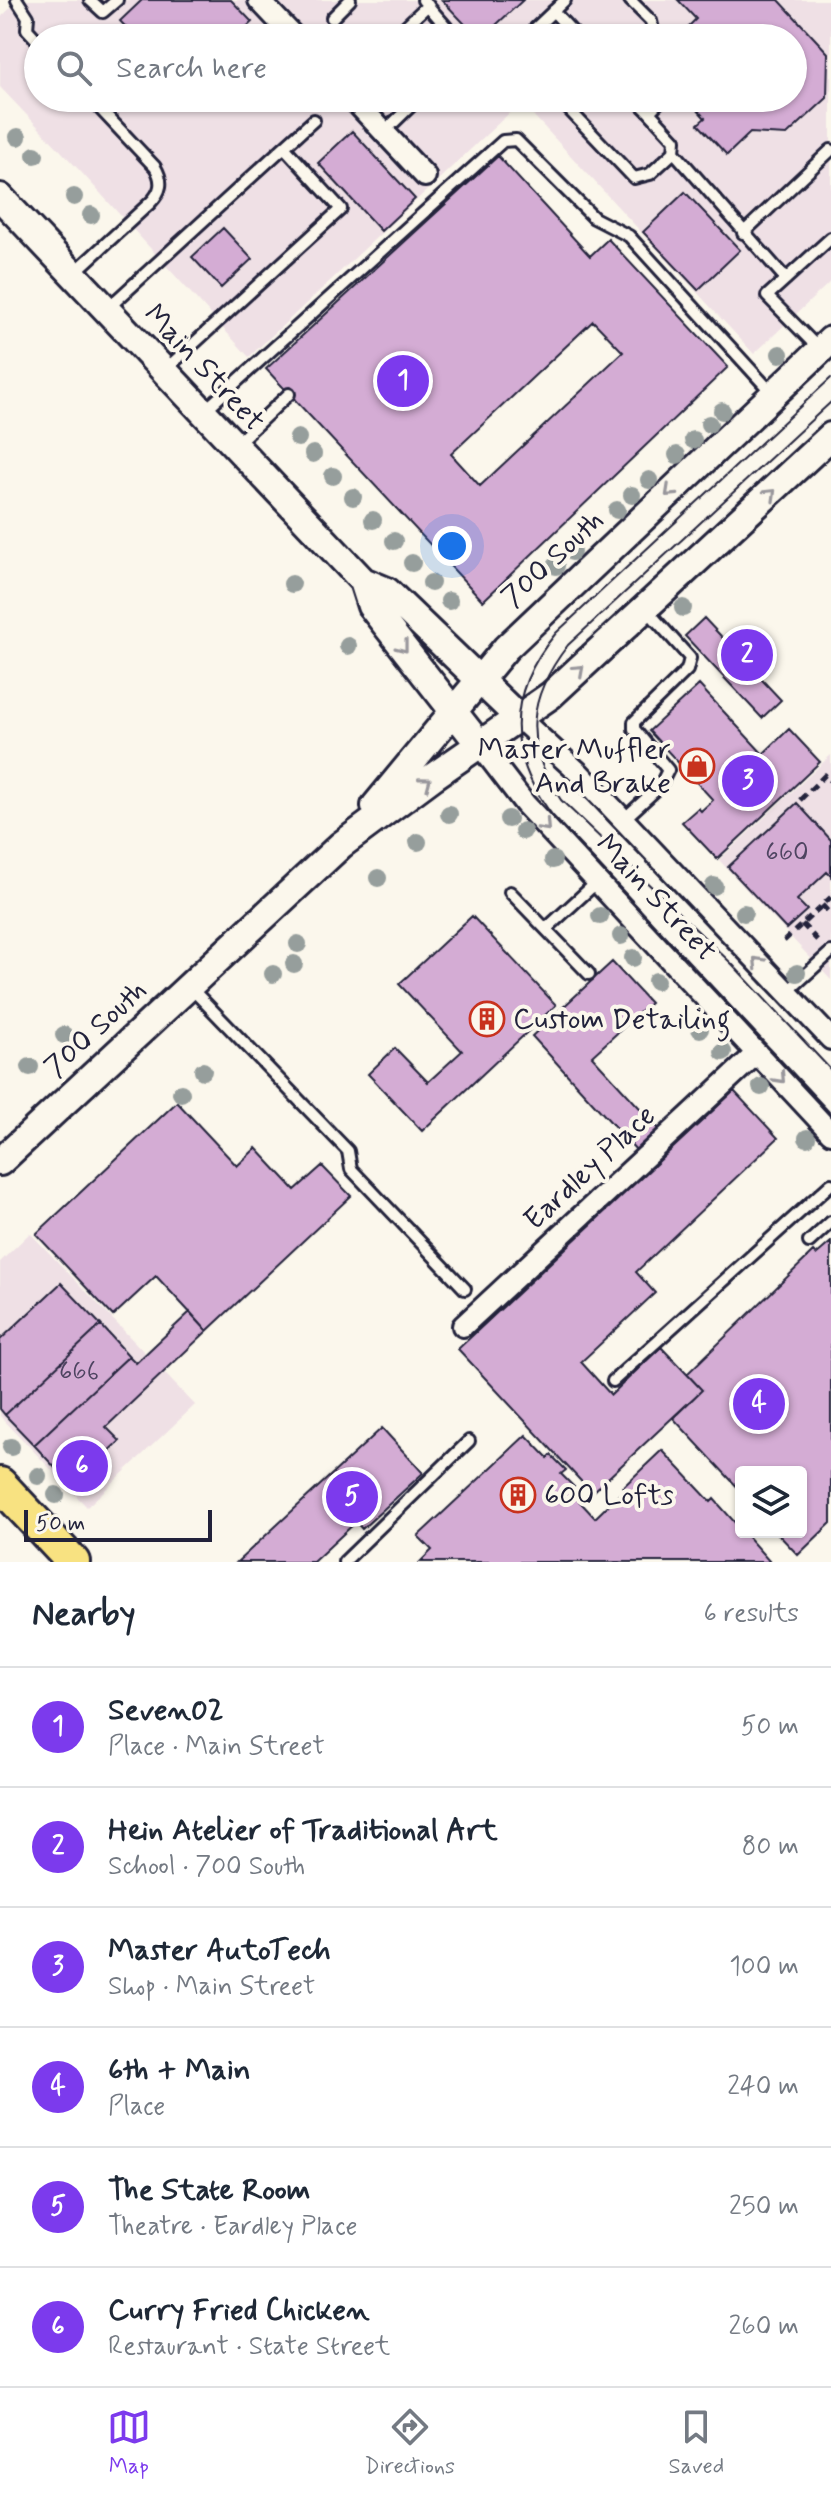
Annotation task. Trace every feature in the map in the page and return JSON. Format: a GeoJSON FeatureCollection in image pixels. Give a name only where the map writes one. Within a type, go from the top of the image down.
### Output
{"type":"FeatureCollection","features":[{"type":"Feature","properties":{"kind":"main road"},"geometry":{"type":"LineString","coordinates":[[0,1484],[73,1562]]}},
{"type":"Feature","properties":{"kind":"street"},"geometry":{"type":"LineString","coordinates":[[259,0],[282,24]]}},
{"type":"Feature","properties":{"kind":"street"},"geometry":{"type":"LineString","coordinates":[[365,112],[425,176]]}},
{"type":"Feature","properties":{"kind":"street","name":"Main Street"},"geometry":{"type":"LineString","coordinates":[[0,197],[363,581],[387,591],[579,773],[831,1039]]}},
{"type":"Feature","properties":{"kind":"street","name":"700 South"},"geometry":{"type":"LineString","coordinates":[[0,1162],[341,845],[506,648],[826,345]]}},
{"type":"Feature","properties":{"kind":"street","name":"700 South"},"geometry":{"type":"LineString","coordinates":[[341,845],[551,695],[831,436]]}},
{"type":"Feature","properties":{"kind":"street","name":"Main Street"},"geometry":{"type":"LineString","coordinates":[[363,581],[371,606],[525,804],[831,1133]]}},
{"type":"Feature","properties":{"kind":"street","name":"Eardley Place"},"geometry":{"type":"LineString","coordinates":[[463,1326],[757,1053]]}},
{"type":"Feature","properties":{"kind":"lane"},"geometry":{"type":"LineString","coordinates":[[17,0],[26,12],[27,24]]}},
{"type":"Feature","properties":{"kind":"lane"},"geometry":{"type":"LineString","coordinates":[[90,0],[103,12],[117,0]]}},
{"type":"Feature","properties":{"kind":"lane"},"geometry":{"type":"LineString","coordinates":[[332,18],[350,0]]}},
{"type":"Feature","properties":{"kind":"lane"},"geometry":{"type":"LineString","coordinates":[[540,24],[565,0]]}},
{"type":"Feature","properties":{"kind":"lane"},"geometry":{"type":"LineString","coordinates":[[630,0],[652,24]]}},
{"type":"Feature","properties":{"kind":"lane"},"geometry":{"type":"LineString","coordinates":[[406,24],[425,3],[444,24]]}},
{"type":"Feature","properties":{"kind":"lane"},"geometry":{"type":"LineString","coordinates":[[553,11],[565,24]]}},
{"type":"Feature","properties":{"kind":"lane"},"geometry":{"type":"LineString","coordinates":[[72,274],[150,203],[161,187],[155,167],[103,112]]}},
{"type":"Feature","properties":{"kind":"lane"},"geometry":{"type":"LineString","coordinates":[[384,132],[405,112]]}},
{"type":"Feature","properties":{"kind":"lane"},"geometry":{"type":"LineString","coordinates":[[571,112],[634,178],[650,174],[674,152],[675,140],[649,112]]}},
{"type":"Feature","properties":{"kind":"lane"},"geometry":{"type":"LineString","coordinates":[[106,310],[314,120]]}},
{"type":"Feature","properties":{"kind":"lane"},"geometry":{"type":"LineString","coordinates":[[203,412],[503,141],[516,140],[594,218],[629,236],[774,394]]}},
{"type":"Feature","properties":{"kind":"lane"},"geometry":{"type":"LineString","coordinates":[[164,372],[341,209],[284,147]]}},
{"type":"Feature","properties":{"kind":"lane"},"geometry":{"type":"LineString","coordinates":[[743,233],[831,150]]}},
{"type":"Feature","properties":{"kind":"lane"},"geometry":{"type":"LineString","coordinates":[[674,152],[786,279]]}},
{"type":"Feature","properties":{"kind":"lane"},"geometry":{"type":"LineString","coordinates":[[826,345],[767,296],[831,238]]}},
{"type":"Feature","properties":{"kind":"lane"},"geometry":{"type":"LineString","coordinates":[[233,446],[289,394]]}},
{"type":"Feature","properties":{"kind":"lane"},"geometry":{"type":"LineString","coordinates":[[623,820],[660,786],[668,770],[634,729],[634,722],[687,670],[690,658],[646,609]]}},
{"type":"Feature","properties":{"kind":"lane"},"geometry":{"type":"LineString","coordinates":[[546,929],[597,882]]}},
{"type":"Feature","properties":{"kind":"lane"},"geometry":{"type":"LineString","coordinates":[[510,892],[589,974]]}},
{"type":"Feature","properties":{"kind":"lane"},"geometry":{"type":"LineString","coordinates":[[786,993],[831,952]]}},
{"type":"Feature","properties":{"kind":"lane"},"geometry":{"type":"LineString","coordinates":[[190,986],[348,1151],[351,1169],[465,1289]]}},
{"type":"Feature","properties":{"kind":"lane"},"geometry":{"type":"LineString","coordinates":[[613,1381],[831,1184]]}},
{"type":"Feature","properties":{"kind":"lane"},"geometry":{"type":"LineString","coordinates":[[809,1242],[831,1222]]}},
{"type":"Feature","properties":{"kind":"lane"},"geometry":{"type":"LineString","coordinates":[[344,1562],[469,1441]]}},
{"type":"Feature","properties":{"kind":"path"},"geometry":{"type":"LineString","coordinates":[[800,800],[825,775],[831,781]]}},
{"type":"Feature","properties":{"kind":"path"},"geometry":{"type":"LineString","coordinates":[[784,941],[831,897]]}},
{"type":"Feature","properties":{"kind":"path"},"geometry":{"type":"LineString","coordinates":[[822,905],[831,915]]}},
{"type":"Feature","properties":{"kind":"path"},"geometry":{"type":"LineString","coordinates":[[802,924],[820,943]]}},
{"type":"Feature","properties":{"kind":"shaded area"},"geometry":{"type":"Polygon","coordinates":[[[19,0],[831,0],[831,281],[754,354],[530,112],[807,112],[807,24],[24,24],[24,112],[510,112],[249,357],[0,87],[0,18],[19,0]]]}},
{"type":"Feature","properties":{"kind":"shaded area"},"geometry":{"type":"Polygon","coordinates":[[[831,755],[831,980],[719,860],[831,755]]]}},
{"type":"Feature","properties":{"kind":"shaded area"},"geometry":{"type":"Polygon","coordinates":[[[30,1233],[195,1405],[87,1507],[0,1416],[0,1262],[30,1233]]]}},
{"type":"Feature","properties":{"kind":"building"},"geometry":{"type":"Polygon","coordinates":[[[142,0],[231,0],[252,22],[123,24],[120,21],[142,0]]]}},
{"type":"Feature","properties":{"kind":"building"},"geometry":{"type":"Polygon","coordinates":[[[442,0],[523,0],[497,24],[465,24],[442,0]]]}},
{"type":"Feature","properties":{"kind":"building"},"geometry":{"type":"Polygon","coordinates":[[[678,0],[779,0],[801,24],[691,24],[696,19],[678,0]]]}},
{"type":"Feature","properties":{"kind":"building"},"geometry":{"type":"Polygon","coordinates":[[[807,30],[828,53],[827,98],[787,135],[750,133],[727,155],[698,124],[705,118],[700,112],[807,112],[807,30]]]}},
{"type":"Feature","properties":{"kind":"building"},"geometry":{"type":"Polygon","coordinates":[[[352,131],[415,199],[381,231],[318,163],[352,131]]]}},
{"type":"Feature","properties":{"kind":"building"},"geometry":{"type":"Polygon","coordinates":[[[498,156],[590,256],[608,239],[728,367],[483,601],[266,369],[498,156]],[[593,321],[451,454],[480,486],[623,352],[593,321]]]}},
{"type":"Feature","properties":{"kind":"building"},"geometry":{"type":"Polygon","coordinates":[[[685,192],[740,250],[698,290],[643,232],[685,192]]]}},
{"type":"Feature","properties":{"kind":"building"},"geometry":{"type":"Polygon","coordinates":[[[223,228],[252,259],[221,288],[192,257],[223,228]]]}},
{"type":"Feature","properties":{"kind":"building"},"geometry":{"type":"Polygon","coordinates":[[[704,618],[781,700],[762,718],[685,636],[704,618]]]}},
{"type":"Feature","properties":{"kind":"building"},"geometry":{"type":"Polygon","coordinates":[[[699,685],[763,754],[789,729],[820,762],[717,859],[682,822],[713,800],[649,731],[699,685]]]}},
{"type":"Feature","properties":{"kind":"building"},"geometry":{"type":"Polygon","coordinates":[[[797,803],[831,840],[831,876],[827,872],[797,900],[807,910],[786,929],[728,867],[797,803]]]}},
{"type":"Feature","properties":{"kind":"building","name":"Custom Detailing"},"geometry":{"type":"Polygon","coordinates":[[[472,916],[556,1005],[422,1131],[368,1074],[395,1048],[428,1082],[462,1051],[399,984],[472,916]]]}},
{"type":"Feature","properties":{"kind":"building"},"geometry":{"type":"Polygon","coordinates":[[[612,962],[650,1003],[592,1056],[660,1130],[637,1151],[532,1036],[612,962]]]}},
{"type":"Feature","properties":{"kind":"building"},"geometry":{"type":"Polygon","coordinates":[[[734,1091],[778,1138],[636,1272],[655,1293],[581,1362],[611,1395],[661,1347],[702,1390],[592,1493],[458,1349],[734,1091]]]}},
{"type":"Feature","properties":{"kind":"building"},"geometry":{"type":"Polygon","coordinates":[[[177,1102],[237,1166],[256,1148],[295,1190],[322,1166],[351,1196],[207,1331],[156,1276],[113,1316],[36,1234],[177,1102]]]}},
{"type":"Feature","properties":{"kind":"building"},"geometry":{"type":"Polygon","coordinates":[[[831,1242],[831,1523],[798,1555],[782,1538],[807,1538],[807,1466],[735,1466],[735,1485],[673,1418],[702,1390],[687,1374],[813,1252],[816,1255],[831,1242]]]}},
{"type":"Feature","properties":{"kind":"building"},"geometry":{"type":"Polygon","coordinates":[[[61,1283],[101,1325],[5,1415],[0,1409],[0,1340],[61,1283]]]}},
{"type":"Feature","properties":{"kind":"building"},"geometry":{"type":"Polygon","coordinates":[[[190,1312],[207,1331],[106,1427],[120,1441],[72,1486],[34,1445],[129,1356],[136,1363],[190,1312]]]}},
{"type":"Feature","properties":{"kind":"building"},"geometry":{"type":"Polygon","coordinates":[[[101,1325],[129,1356],[34,1445],[5,1415],[101,1325]]]}},
{"type":"Feature","properties":{"kind":"building"},"geometry":{"type":"Polygon","coordinates":[[[382,1428],[423,1473],[362,1529],[356,1522],[313,1562],[237,1562],[382,1428]]]}},
{"type":"Feature","properties":{"kind":"building","name":"600 Lofts"},"geometry":{"type":"Polygon","coordinates":[[[526,1435],[548,1458],[551,1455],[566,1470],[561,1474],[574,1487],[570,1491],[595,1518],[662,1450],[735,1523],[735,1538],[749,1538],[770,1562],[420,1562],[432,1550],[418,1536],[526,1435]]]}},
{"type":"Feature","properties":{"kind":"tram line"},"geometry":{"type":"LineString","coordinates":[[831,378],[556,633],[528,678],[520,701],[518,724],[526,770],[553,816],[831,1114]]}},
{"type":"Feature","properties":{"kind":"tram line"},"geometry":{"type":"LineString","coordinates":[[831,402],[568,645],[544,684],[534,721],[540,759],[561,800],[732,964],[831,1070]]}},
{"type":"Feature","properties":{"kind":"place","name":"Seven02"},"geometry":{"type":"Point","coordinates":[403,381]}},
{"type":"Feature","properties":{"kind":"place","name":"Hein Atelier of Traditional Art"},"geometry":{"type":"Point","coordinates":[747,655]}},
{"type":"Feature","properties":{"kind":"place","name":"Master Muffler And Brake"},"geometry":{"type":"Point","coordinates":[697,766]}},
{"type":"Feature","properties":{"kind":"place","name":"Master AutoTech"},"geometry":{"type":"Point","coordinates":[748,781]}},
{"type":"Feature","properties":{"kind":"place","name":"Custom Detailing"},"geometry":{"type":"Point","coordinates":[487,1019]}},
{"type":"Feature","properties":{"kind":"place","name":"6th + Main"},"geometry":{"type":"Point","coordinates":[759,1404]}},
{"type":"Feature","properties":{"kind":"place","name":"Curry Fried Chicken"},"geometry":{"type":"Point","coordinates":[82,1466]}},
{"type":"Feature","properties":{"kind":"place","name":"600 Lofts"},"geometry":{"type":"Point","coordinates":[518,1495]}},
{"type":"Feature","properties":{"kind":"place","name":"The State Room"},"geometry":{"type":"Point","coordinates":[352,1497]}}]}
